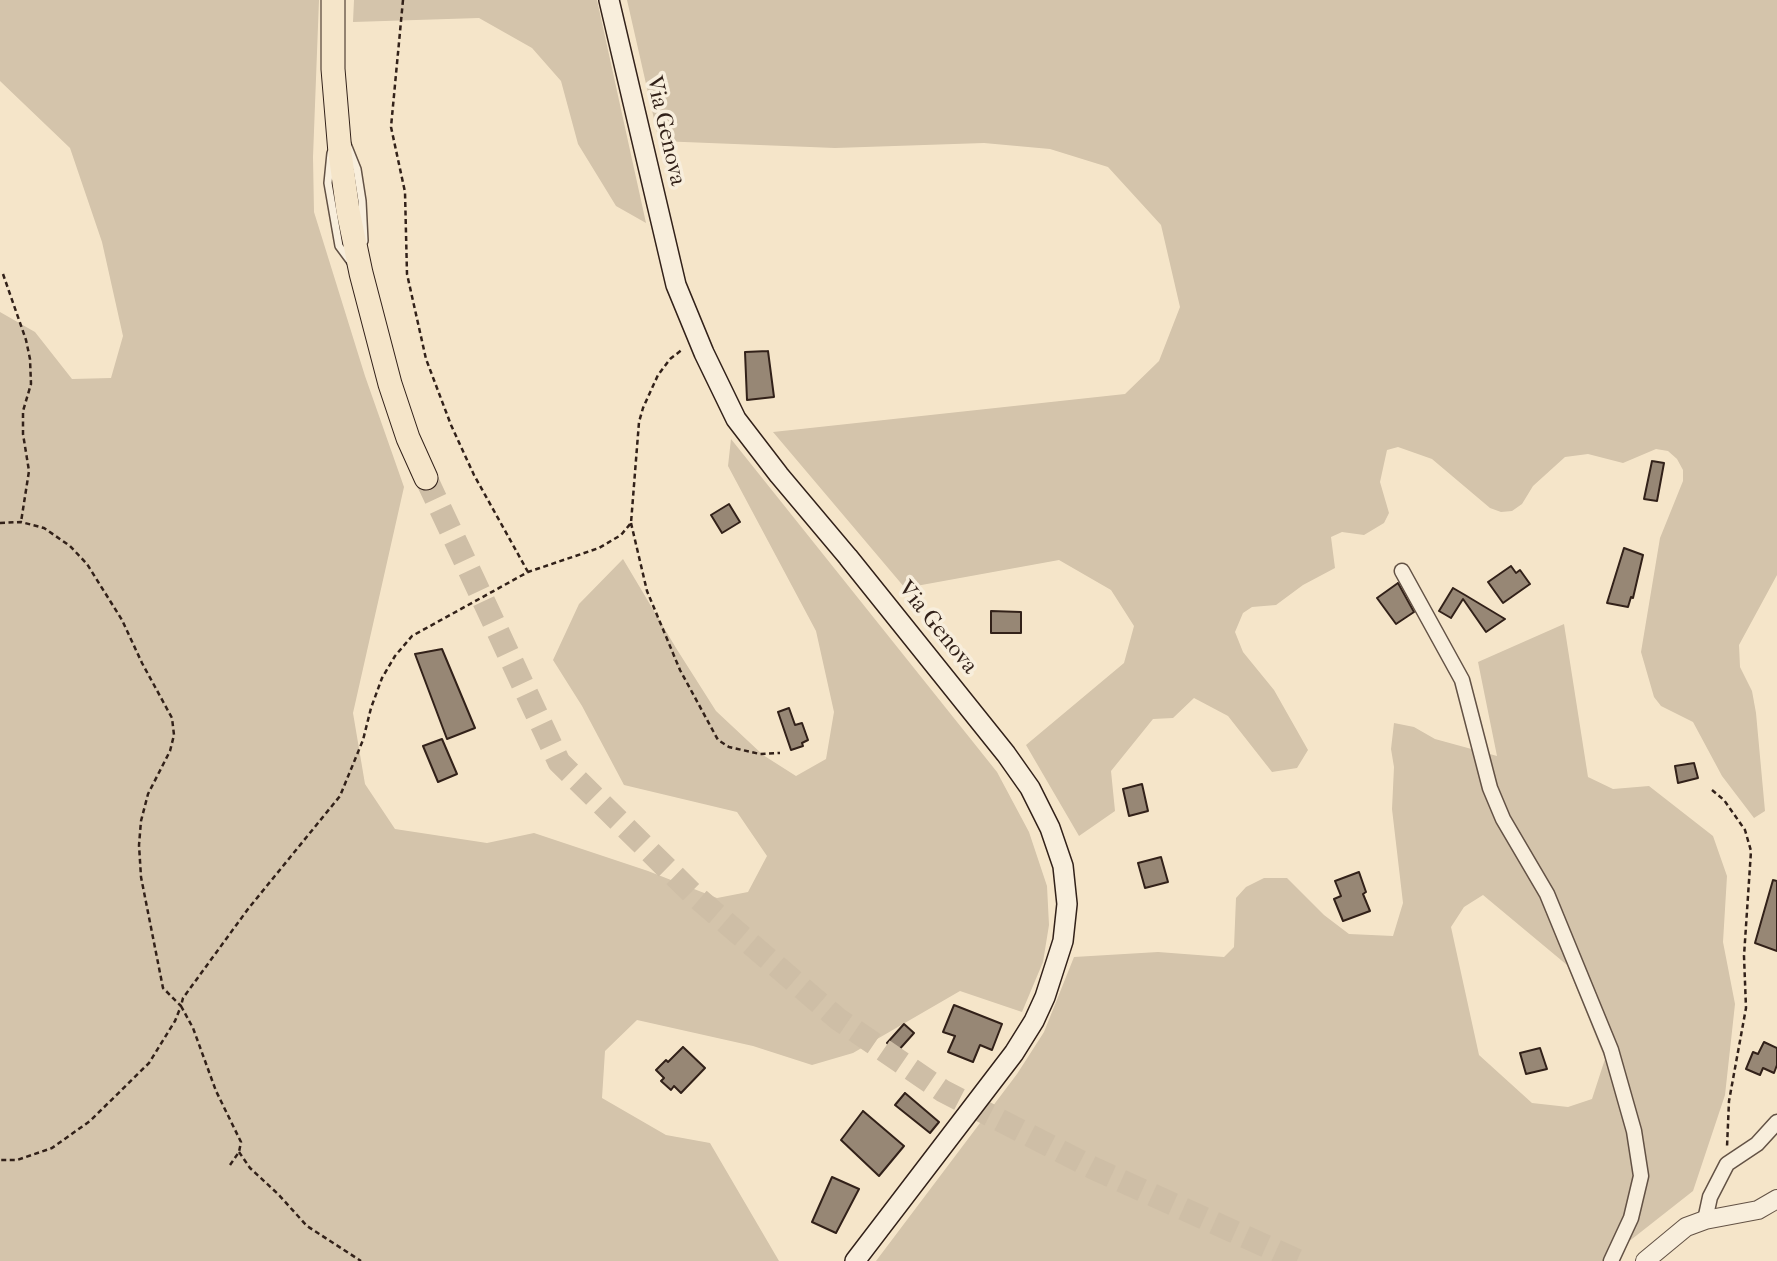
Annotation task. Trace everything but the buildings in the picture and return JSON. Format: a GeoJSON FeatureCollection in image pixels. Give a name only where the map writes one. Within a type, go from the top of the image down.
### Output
{"type":"FeatureCollection","features":[{"type":"Feature","properties":{"kind":"highway"},"geometry":{"type":"LineString","coordinates":[[333,0],[333,69],[338,127],[348,211],[360,273],[390,384],[408,438],[426,478]]}},
{"type":"Feature","properties":{"kind":"main road","name":"Via Genova"},"geometry":{"type":"LineString","coordinates":[[609,0],[676,285],[736,419],[940,670],[1030,788],[1050,828],[1063,866],[1067,904],[1063,941],[1034,1021],[1014,1053],[855,1261]]}},
{"type":"Feature","properties":{"kind":"street"},"geometry":{"type":"LineString","coordinates":[[1402,571],[1462,680],[1490,788],[1503,819],[1547,894],[1611,1050],[1634,1131],[1641,1175],[1631,1218],[1611,1261]]}},
{"type":"Feature","properties":{"kind":"street"},"geometry":{"type":"LineString","coordinates":[[1705,1220],[1710,1197],[1727,1164],[1757,1144],[1777,1122]]}},
{"type":"Feature","properties":{"kind":"street"},"geometry":{"type":"LineString","coordinates":[[1645,1261],[1686,1227],[1705,1220],[1758,1210],[1777,1199]]}},
{"type":"Feature","properties":{"kind":"path"},"geometry":{"type":"LineString","coordinates":[[403,0],[391,127],[405,192],[407,274],[426,359],[451,425],[474,475],[528,572]]}},
{"type":"Feature","properties":{"kind":"path"},"geometry":{"type":"LineString","coordinates":[[3,274],[30,359],[31,384],[23,411],[23,434],[29,471],[21,522]]}},
{"type":"Feature","properties":{"kind":"path"},"geometry":{"type":"LineString","coordinates":[[697,337],[670,359],[649,391],[639,422],[631,523],[648,591],[680,670],[718,740],[729,747],[760,754],[780,752]]}},
{"type":"Feature","properties":{"kind":"path"},"geometry":{"type":"LineString","coordinates":[[0,523],[21,522],[44,528],[70,545],[87,564],[122,620],[172,718],[174,735],[170,751],[148,794],[141,821],[141,877],[163,988],[181,1006],[193,1028],[216,1091],[241,1142],[239,1152],[230,1165]]}},
{"type":"Feature","properties":{"kind":"path"},"geometry":{"type":"LineString","coordinates":[[0,1160],[17,1160],[52,1148],[90,1121],[149,1063],[175,1021],[183,998],[248,909],[340,796],[363,740],[382,678],[395,656],[412,636],[528,572],[599,548],[621,535],[631,523]]}},
{"type":"Feature","properties":{"kind":"path"},"geometry":{"type":"LineString","coordinates":[[1712,790],[1724,800],[1745,830],[1751,851],[1744,956],[1746,1008],[1726,1133],[1727,1164]]}},
{"type":"Feature","properties":{"kind":"path"},"geometry":{"type":"LineString","coordinates":[[239,1152],[250,1168],[307,1226],[360,1261]]}},
{"type":"Feature","properties":{"kind":"shaded area"},"geometry":{"type":"Polygon","coordinates":[[[0,0],[319,0],[313,157],[314,212],[365,376],[404,487],[353,713],[365,784],[395,829],[487,843],[534,833],[648,871],[717,898],[748,892],[767,856],[737,812],[624,785],[582,706],[553,660],[579,604],[623,559],[716,711],[763,755],[796,776],[826,759],[834,712],[816,631],[728,466],[731,439],[997,772],[1029,832],[1047,886],[1049,925],[1043,962],[1022,1012],[960,991],[853,1053],[812,1065],[753,1046],[637,1020],[605,1051],[602,1098],[666,1135],[710,1143],[779,1261],[0,1261],[0,312],[35,332],[72,379],[111,378],[123,336],[102,242],[70,148],[0,81],[0,0]]]}},
{"type":"Feature","properties":{"kind":"shaded area"},"geometry":{"type":"Polygon","coordinates":[[[354,0],[597,0],[646,223],[616,206],[578,144],[561,81],[532,48],[479,18],[353,22],[354,0]]]}},
{"type":"Feature","properties":{"kind":"shaded area"},"geometry":{"type":"Polygon","coordinates":[[[627,0],[1777,0],[1777,575],[1739,645],[1740,667],[1752,691],[1756,713],[1765,811],[1754,818],[1722,776],[1693,722],[1661,706],[1654,697],[1641,652],[1660,538],[1683,481],[1683,470],[1677,459],[1668,451],[1656,449],[1623,463],[1588,454],[1565,457],[1533,486],[1522,504],[1512,511],[1501,512],[1490,508],[1432,459],[1398,447],[1387,450],[1380,482],[1389,513],[1384,523],[1364,535],[1342,532],[1331,537],[1335,568],[1303,585],[1276,605],[1252,607],[1243,613],[1235,632],[1243,652],[1274,690],[1308,750],[1297,768],[1272,772],[1228,716],[1194,698],[1173,718],[1153,719],[1111,771],[1115,811],[1079,836],[1026,745],[1124,663],[1134,626],[1111,590],[1059,560],[905,588],[773,432],[1125,394],[1159,361],[1180,307],[1161,225],[1108,167],[1050,149],[984,143],[835,148],[659,141],[627,0]]]}},
{"type":"Feature","properties":{"kind":"shaded area"},"geometry":{"type":"Polygon","coordinates":[[[1564,624],[1588,777],[1613,789],[1649,786],[1713,836],[1727,876],[1723,942],[1735,1004],[1725,1095],[1693,1191],[1604,1261],[876,1261],[1017,1074],[1044,1032],[1074,957],[1158,952],[1224,957],[1234,947],[1236,898],[1246,887],[1264,878],[1287,878],[1324,915],[1349,934],[1393,936],[1403,903],[1392,809],[1394,767],[1391,749],[1394,723],[1414,727],[1435,739],[1497,756],[1478,662],[1564,624]],[[1483,895],[1464,907],[1451,927],[1479,1055],[1532,1103],[1568,1107],[1592,1099],[1605,1059],[1567,965],[1483,895]]]}},
{"type":"Feature","properties":{"kind":"tunnel"},"geometry":{"type":"LineString","coordinates":[[426,478],[559,762],[695,896],[838,1019],[943,1091],[1093,1168],[1299,1261]]}}]}
